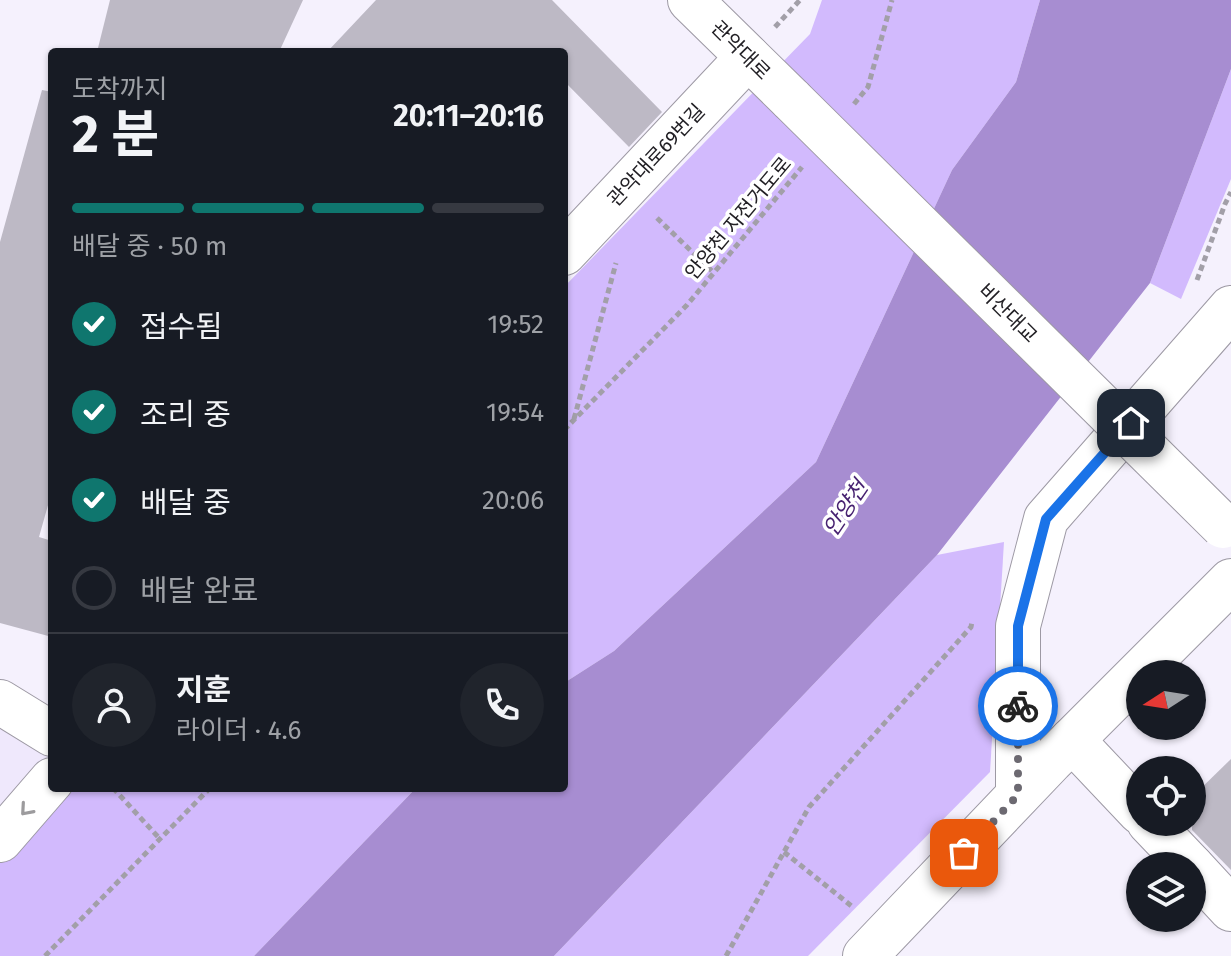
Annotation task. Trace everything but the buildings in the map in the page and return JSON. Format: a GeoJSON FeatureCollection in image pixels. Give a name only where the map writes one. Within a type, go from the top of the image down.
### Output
{"type":"FeatureCollection","features":[{"type":"Feature","properties":{"kind":"street","name":"관악대로"},"geometry":{"type":"LineString","coordinates":[[690,0],[792,100]]}},
{"type":"Feature","properties":{"kind":"street","name":"관악대로69번길"},"geometry":{"type":"LineString","coordinates":[[568,249],[748,57]]}},
{"type":"Feature","properties":{"kind":"street","name":"비산대교"},"geometry":{"type":"LineString","coordinates":[[792,100],[1227,530]]}},
{"type":"Feature","properties":{"kind":"street"},"geometry":{"type":"LineString","coordinates":[[1018,795],[1018,626],[1046,519],[1231,308]]}},
{"type":"Feature","properties":{"kind":"street"},"geometry":{"type":"LineString","coordinates":[[876,945],[1018,795],[1231,581]]}},
{"type":"Feature","properties":{"kind":"street"},"geometry":{"type":"LineString","coordinates":[[0,702],[48,732]]}},
{"type":"Feature","properties":{"kind":"street"},"geometry":{"type":"LineString","coordinates":[[1072,740],[1126,797]]}},
{"type":"Feature","properties":{"kind":"street"},"geometry":{"type":"LineString","coordinates":[[0,840],[48,785]]}},
{"type":"Feature","properties":{"kind":"street"},"geometry":{"type":"LineString","coordinates":[[1162,836],[1177,852]]}},
{"type":"Feature","properties":{"kind":"street"},"geometry":{"type":"LineString","coordinates":[[1206,883],[1231,909]]}},
{"type":"Feature","properties":{"kind":"path"},"geometry":{"type":"LineString","coordinates":[[849,110],[868,87],[892,0]]}},
{"type":"Feature","properties":{"kind":"path","name":"안양천 자전거도로"},"geometry":{"type":"LineString","coordinates":[[568,426],[687,305],[810,156]]}},
{"type":"Feature","properties":{"kind":"path"},"geometry":{"type":"LineString","coordinates":[[626,188],[714,273]]}},
{"type":"Feature","properties":{"kind":"path"},"geometry":{"type":"LineString","coordinates":[[574,420],[620,247],[595,221]]}},
{"type":"Feature","properties":{"kind":"path"},"geometry":{"type":"LineString","coordinates":[[117,792],[160,839]]}},
{"type":"Feature","properties":{"kind":"path"},"geometry":{"type":"LineString","coordinates":[[45,956],[206,792]]}},
{"type":"Feature","properties":{"kind":"path"},"geometry":{"type":"LineString","coordinates":[[784,852],[876,945]]}},
{"type":"Feature","properties":{"kind":"shaded area"},"geometry":{"type":"Polygon","coordinates":[[[822,0],[1040,0],[1016,82],[952,170],[816,462],[614,651],[568,680],[568,283],[810,34],[822,0]]]}},
{"type":"Feature","properties":{"kind":"shaded area"},"geometry":{"type":"Polygon","coordinates":[[[1231,69],[1231,179],[1181,299],[1150,283],[1231,69]]]}},
{"type":"Feature","properties":{"kind":"shaded area"},"geometry":{"type":"Polygon","coordinates":[[[1004,542],[990,772],[808,956],[554,956],[937,555],[1004,542]]]}},
{"type":"Feature","properties":{"kind":"shaded area"},"geometry":{"type":"Polygon","coordinates":[[[0,714],[48,751],[48,759],[0,817],[0,714]]]}},
{"type":"Feature","properties":{"kind":"shaded area"},"geometry":{"type":"Polygon","coordinates":[[[53,792],[412,792],[254,956],[0,956],[0,855],[53,792]]]}},
{"type":"Feature","properties":{"kind":"water","name":"안양천"},"geometry":{"type":"Polygon","coordinates":[[[1040,0],[1231,0],[1231,69],[1150,283],[937,555],[554,956],[254,956],[412,792],[568,792],[568,680],[614,651],[816,462],[952,170],[1016,82],[1040,0]]]}},
{"type":"Feature","properties":{"kind":"way so far"},"geometry":{"type":"LineString","coordinates":[[964,853],[1018,795],[1018,706]]}},
{"type":"Feature","properties":{"kind":"route"},"geometry":{"type":"LineString","coordinates":[[1018,706],[1018,626],[1046,519],[1131,423]]}}]}
